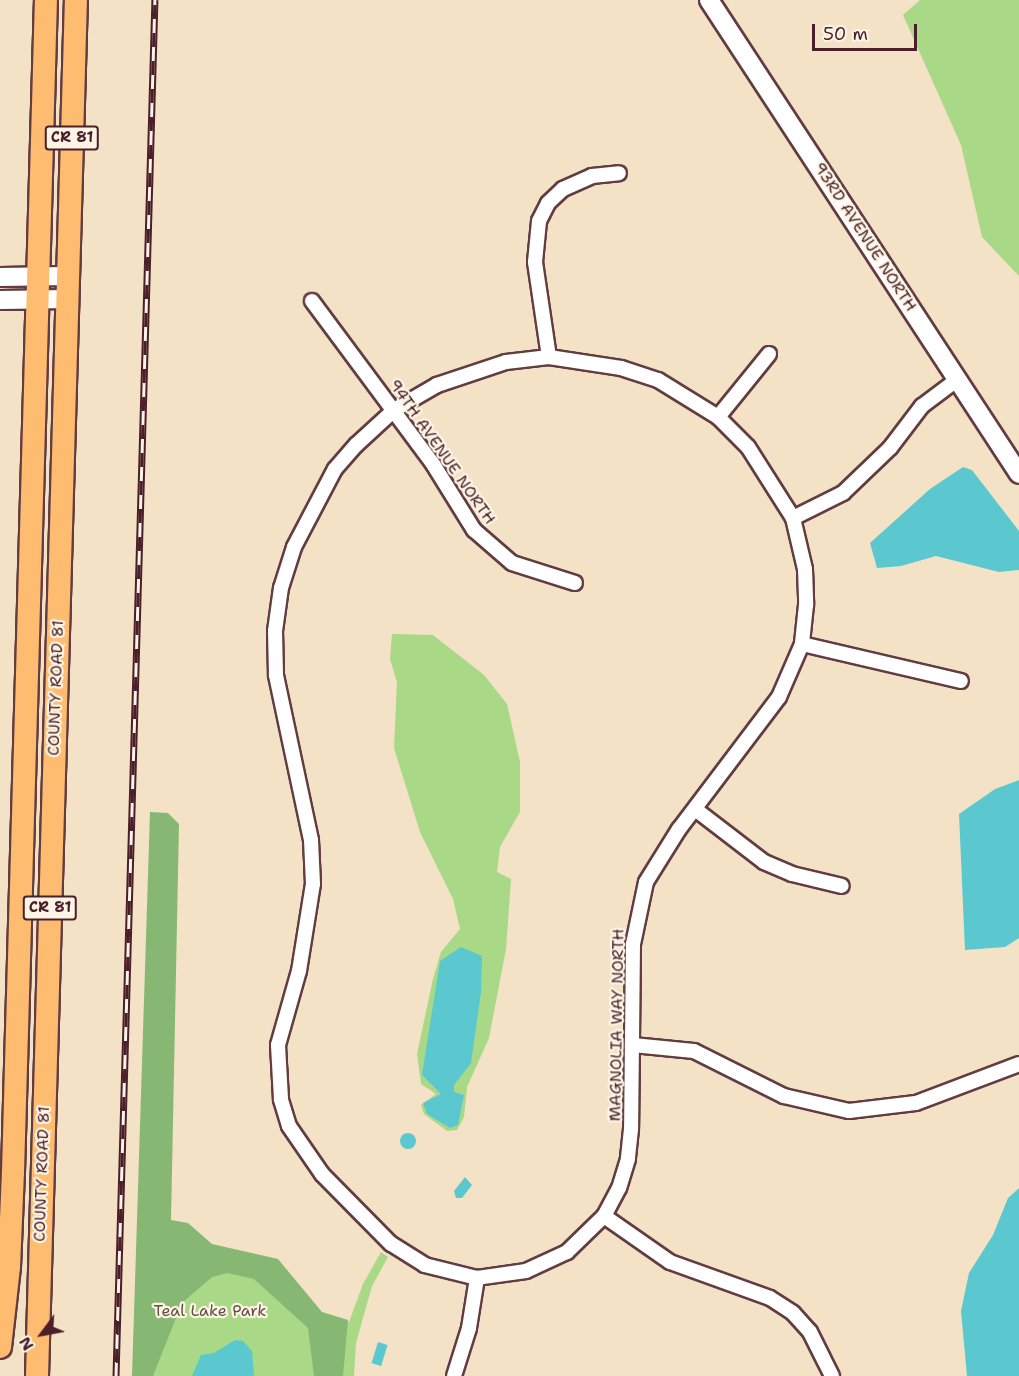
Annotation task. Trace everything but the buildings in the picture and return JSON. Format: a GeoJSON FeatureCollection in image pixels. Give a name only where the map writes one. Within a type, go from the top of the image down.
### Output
{"type":"FeatureCollection","features":[{"type":"Feature","properties":{"kind":"highway","name":"COUNTY ROAD 81"},"geometry":{"type":"LineString","coordinates":[[0,1347],[9,1267],[13,1172],[46,0]]}},
{"type":"Feature","properties":{"kind":"highway","name":"COUNTY ROAD 81"},"geometry":{"type":"LineString","coordinates":[[37,1376],[76,0]]}},
{"type":"Feature","properties":{"kind":"street","name":"93RD AVENUE NORTH"},"geometry":{"type":"LineString","coordinates":[[709,0],[1019,474]]}},
{"type":"Feature","properties":{"kind":"street"},"geometry":{"type":"LineString","coordinates":[[549,357],[535,262],[539,221],[548,203],[563,189],[592,176],[619,173]]}},
{"type":"Feature","properties":{"kind":"street"},"geometry":{"type":"LineString","coordinates":[[0,300],[68,276]]}},
{"type":"Feature","properties":{"kind":"street"},"geometry":{"type":"LineString","coordinates":[[0,278],[68,299]]}},
{"type":"Feature","properties":{"kind":"street","name":"94TH AVENUE NORTH"},"geometry":{"type":"LineString","coordinates":[[312,301],[394,410],[474,530],[512,564],[575,583]]}},
{"type":"Feature","properties":{"kind":"street"},"geometry":{"type":"LineString","coordinates":[[718,417],[770,354]]}},
{"type":"Feature","properties":{"kind":"street","name":"MAGNOLIA WAY NORTH"},"geometry":{"type":"LineString","coordinates":[[549,357],[621,368],[658,380],[718,417],[748,447],[793,518],[806,574],[802,644],[779,697],[762,724],[660,855],[637,913],[633,944],[633,1045],[628,1159],[604,1216],[577,1244],[554,1259],[511,1275],[477,1278],[445,1272],[409,1257],[373,1227],[322,1174],[289,1126],[277,1069],[278,1045],[302,960],[313,884],[311,840],[276,675],[275,631],[281,588],[294,547],[335,469],[394,410],[469,372],[549,357]]}},
{"type":"Feature","properties":{"kind":"street"},"geometry":{"type":"LineString","coordinates":[[793,518],[843,493],[890,448],[922,406],[958,379]]}},
{"type":"Feature","properties":{"kind":"street"},"geometry":{"type":"LineString","coordinates":[[802,644],[961,681]]}},
{"type":"Feature","properties":{"kind":"street"},"geometry":{"type":"LineString","coordinates":[[695,809],[764,862],[792,874],[842,886]]}},
{"type":"Feature","properties":{"kind":"street"},"geometry":{"type":"LineString","coordinates":[[633,1045],[694,1051],[784,1096],[849,1111],[916,1103],[1019,1064]]}},
{"type":"Feature","properties":{"kind":"street"},"geometry":{"type":"LineString","coordinates":[[604,1216],[670,1262],[770,1298],[793,1313],[810,1332],[832,1376]]}},
{"type":"Feature","properties":{"kind":"street"},"geometry":{"type":"LineString","coordinates":[[454,1376],[469,1329],[477,1278]]}},
{"type":"Feature","properties":{"kind":"green space"},"geometry":{"type":"Polygon","coordinates":[[[920,0],[1019,0],[1019,276],[982,237],[961,145],[903,15],[920,0]]]}},
{"type":"Feature","properties":{"kind":"green space"},"geometry":{"type":"Polygon","coordinates":[[[392,634],[433,635],[484,675],[507,704],[520,762],[520,812],[500,847],[497,872],[511,879],[506,949],[489,1038],[467,1087],[464,1117],[457,1130],[447,1131],[424,1114],[421,1105],[436,1094],[421,1084],[417,1054],[433,979],[441,952],[460,929],[453,899],[420,832],[394,748],[397,682],[390,659],[392,634]]]}},
{"type":"Feature","properties":{"kind":"green space"},"geometry":{"type":"Polygon","coordinates":[[[150,812],[168,813],[179,824],[171,1220],[188,1223],[212,1244],[278,1259],[322,1312],[348,1320],[343,1376],[314,1376],[308,1328],[254,1279],[227,1273],[212,1277],[182,1303],[153,1376],[132,1376],[150,812]]]}},
{"type":"Feature","properties":{"kind":"green space","name":"Teal Lake Park"},"geometry":{"type":"Polygon","coordinates":[[[148,1233],[275,1260],[320,1313],[349,1322],[363,1284],[381,1252],[388,1257],[372,1286],[356,1343],[354,1376],[144,1376],[148,1233]]]}},
{"type":"Feature","properties":{"kind":"water"},"geometry":{"type":"Polygon","coordinates":[[[963,467],[972,470],[1019,531],[1019,570],[999,572],[936,556],[901,566],[877,568],[870,543],[930,489],[963,467]]]}},
{"type":"Feature","properties":{"kind":"water"},"geometry":{"type":"Polygon","coordinates":[[[1019,780],[1019,938],[1005,947],[965,950],[959,814],[995,789],[1019,780]]]}},
{"type":"Feature","properties":{"kind":"water"},"geometry":{"type":"Polygon","coordinates":[[[461,947],[482,956],[481,992],[471,1063],[454,1085],[454,1092],[464,1095],[458,1125],[450,1128],[427,1114],[423,1103],[441,1094],[422,1075],[440,961],[461,947]]]}},
{"type":"Feature","properties":{"kind":"water"},"geometry":{"type":"Polygon","coordinates":[[[405,1133],[411,1133],[416,1141],[414,1147],[405,1149],[400,1144],[400,1138],[405,1133]]]}},
{"type":"Feature","properties":{"kind":"water"},"geometry":{"type":"Polygon","coordinates":[[[465,1177],[472,1185],[462,1198],[456,1198],[454,1191],[465,1177]]]}},
{"type":"Feature","properties":{"kind":"water"},"geometry":{"type":"Polygon","coordinates":[[[1019,1188],[1019,1376],[967,1376],[961,1311],[969,1273],[993,1235],[1008,1198],[1019,1188]]]}},
{"type":"Feature","properties":{"kind":"water"},"geometry":{"type":"Polygon","coordinates":[[[235,1340],[243,1341],[252,1351],[254,1376],[192,1376],[201,1355],[214,1353],[235,1340]]]}},
{"type":"Feature","properties":{"kind":"water"},"geometry":{"type":"Polygon","coordinates":[[[378,1342],[388,1345],[381,1366],[372,1363],[378,1342]]]}},
{"type":"Feature","properties":{"kind":"railway"},"geometry":{"type":"LineString","coordinates":[[116,1376],[155,0]]}}]}
